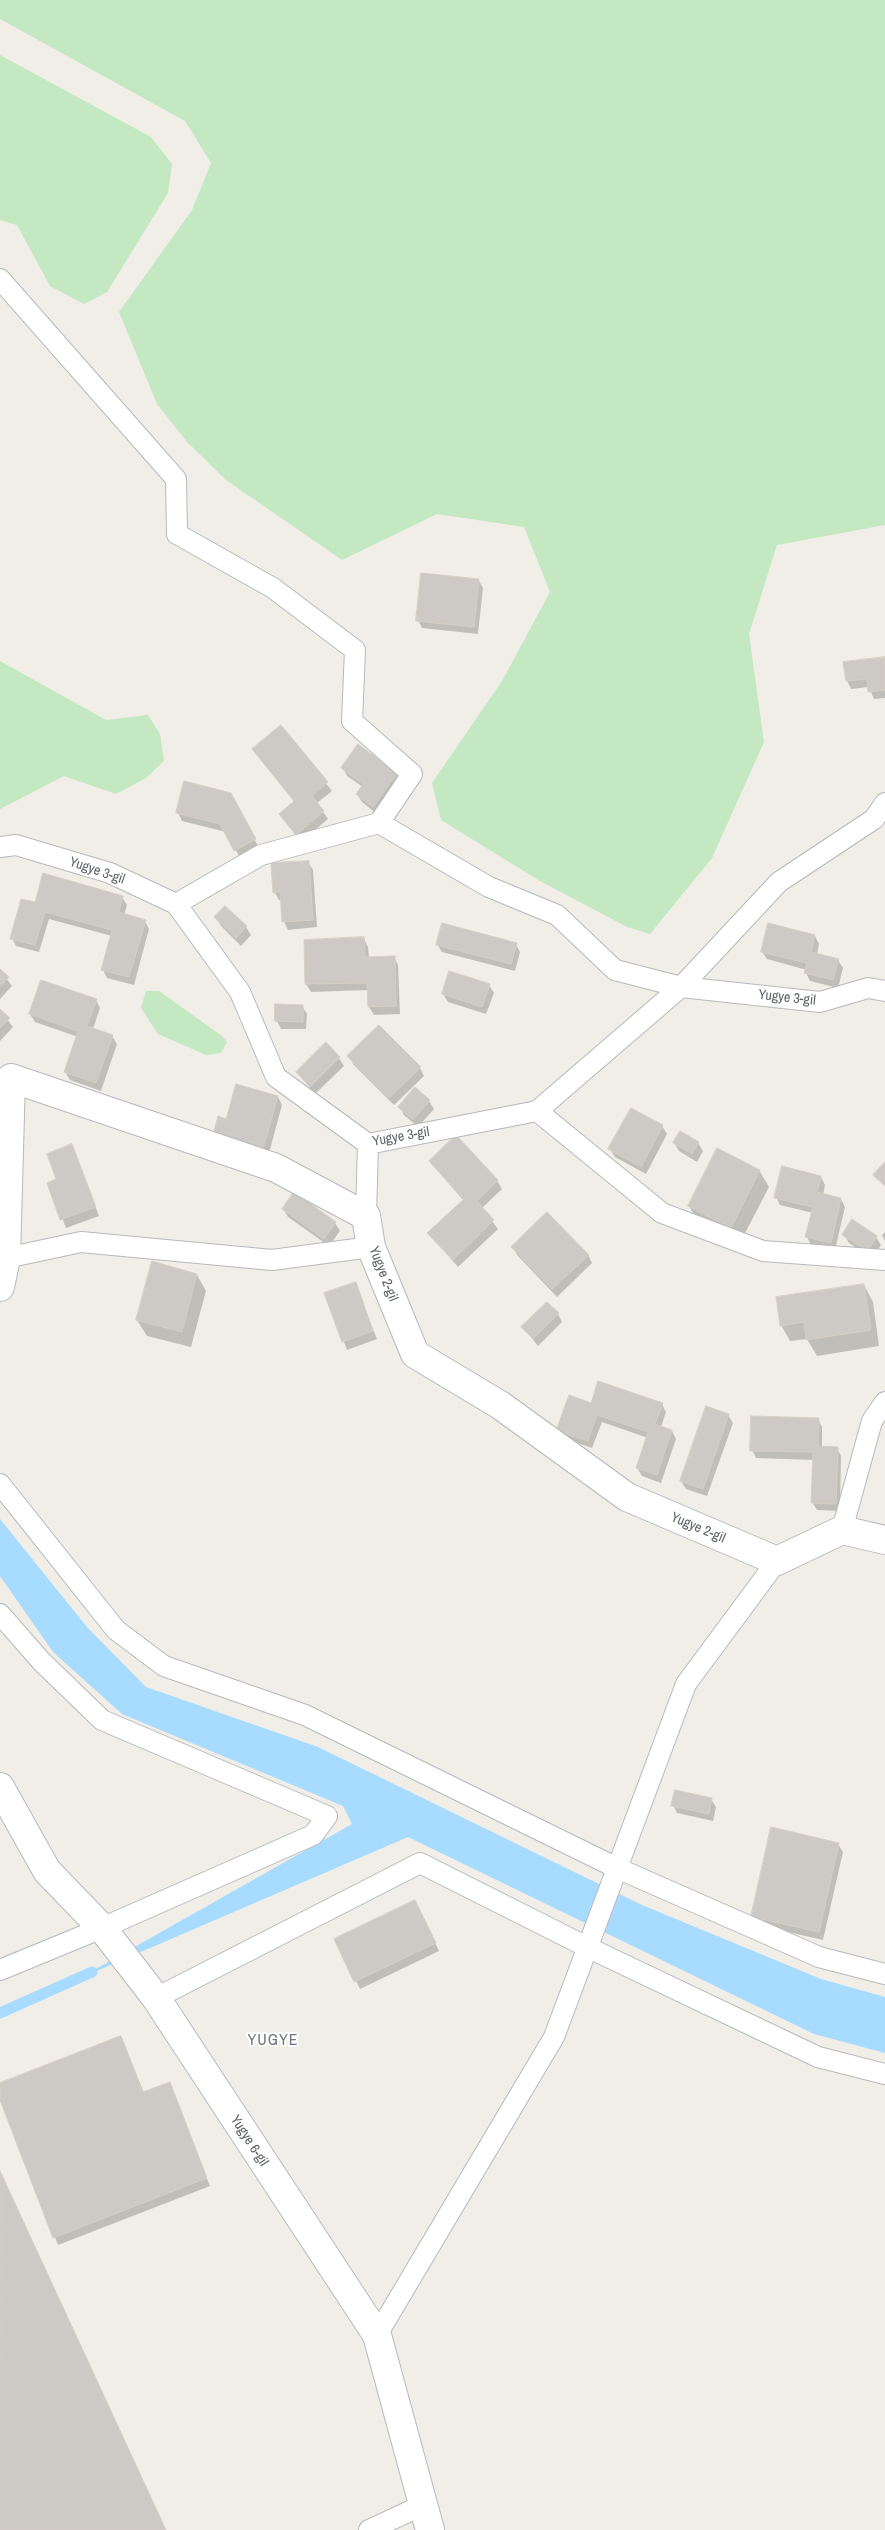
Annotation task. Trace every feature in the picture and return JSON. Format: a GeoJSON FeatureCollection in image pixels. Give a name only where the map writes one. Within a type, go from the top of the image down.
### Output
{"type":"FeatureCollection","features":[{"type":"Feature","properties":{"kind":"street"},"geometry":{"type":"LineString","coordinates":[[0,1287],[6,1258],[6,1076],[276,1168],[366,1216]]}},
{"type":"Feature","properties":{"kind":"street","name":"Yugye 2-gil"},"geometry":{"type":"LineString","coordinates":[[366,1216],[371,1247],[415,1354],[500,1405],[627,1497],[777,1561]]}},
{"type":"Feature","properties":{"kind":"street"},"geometry":{"type":"LineString","coordinates":[[777,1561],[842,1530],[885,1540]]}},
{"type":"Feature","properties":{"kind":"street","name":"Yugye 6-gil"},"geometry":{"type":"LineString","coordinates":[[0,1787],[48,1871],[102,1928],[156,1998],[377,2335],[426,2518]]}},
{"type":"Feature","properties":{"kind":"lane"},"geometry":{"type":"LineString","coordinates":[[0,279],[176,479],[178,534],[273,588],[355,650],[352,721],[412,774],[378,823],[261,855],[176,904]]}},
{"type":"Feature","properties":{"kind":"lane"},"geometry":{"type":"LineString","coordinates":[[885,803],[874,819],[779,882],[680,986],[537,1111],[662,1213],[763,1251],[885,1260]]}},
{"type":"Feature","properties":{"kind":"lane","name":"Yugye 3-gil"},"geometry":{"type":"LineString","coordinates":[[378,823],[489,887],[557,915],[615,970],[680,986],[820,1002],[868,988],[885,991]]}},
{"type":"Feature","properties":{"kind":"lane","name":"Yugye 3-gil"},"geometry":{"type":"LineString","coordinates":[[0,846],[16,846],[110,872],[176,904],[240,992],[276,1077],[368,1144],[537,1111]]}},
{"type":"Feature","properties":{"kind":"lane"},"geometry":{"type":"LineString","coordinates":[[366,1216],[368,1144]]}},
{"type":"Feature","properties":{"kind":"lane"},"geometry":{"type":"LineString","coordinates":[[6,1258],[81,1242],[272,1260],[371,1247]]}},
{"type":"Feature","properties":{"kind":"lane"},"geometry":{"type":"LineString","coordinates":[[842,1530],[872,1421],[885,1402]]}},
{"type":"Feature","properties":{"kind":"lane"},"geometry":{"type":"LineString","coordinates":[[0,1484],[116,1630],[164,1666],[305,1715],[617,1868],[819,1957],[885,1974]]}},
{"type":"Feature","properties":{"kind":"lane"},"geometry":{"type":"LineString","coordinates":[[377,2335],[554,2037],[686,1684],[777,1561]]}},
{"type":"Feature","properties":{"kind":"lane"},"geometry":{"type":"LineString","coordinates":[[0,1614],[42,1662],[102,1720],[327,1816],[314,1835],[102,1928],[0,1970]]}},
{"type":"Feature","properties":{"kind":"lane"},"geometry":{"type":"LineString","coordinates":[[156,1998],[420,1863],[587,1947],[818,2057],[885,2074]]}},
{"type":"Feature","properties":{"kind":"lane"},"geometry":{"type":"LineString","coordinates":[[369,2530],[426,2518]]}},
{"type":"Feature","properties":{"kind":"green space"},"geometry":{"type":"Polygon","coordinates":[[[0,0],[885,0],[885,525],[777,545],[749,634],[764,742],[712,858],[650,934],[627,927],[540,881],[441,820],[432,783],[502,681],[550,592],[524,527],[437,514],[342,560],[226,480],[187,442],[157,404],[119,312],[192,210],[211,163],[185,121],[0,19],[0,0]]]}},
{"type":"Feature","properties":{"kind":"green space"},"geometry":{"type":"Polygon","coordinates":[[[0,55],[151,137],[172,164],[168,193],[107,292],[84,304],[50,286],[17,225],[0,220],[0,55]]]}},
{"type":"Feature","properties":{"kind":"green space"},"geometry":{"type":"Polygon","coordinates":[[[0,661],[106,720],[148,715],[160,734],[164,761],[146,778],[116,794],[64,776],[0,809],[0,661]]]}},
{"type":"Feature","properties":{"kind":"green space"},"geometry":{"type":"Polygon","coordinates":[[[146,991],[159,991],[222,1036],[227,1042],[221,1053],[206,1055],[158,1034],[141,1008],[146,991]]]}},
{"type":"Feature","properties":{"kind":"water"},"geometry":{"type":"Polygon","coordinates":[[[0,1519],[87,1627],[146,1687],[318,1747],[642,1905],[821,1979],[885,1997],[885,2053],[814,2034],[408,1837],[78,1979],[352,1824],[343,1806],[122,1714],[53,1652],[0,1576],[0,1519]]]}},
{"type":"Feature","properties":{"kind":"building"},"geometry":{"type":"Polygon","coordinates":[[[421,573],[479,579],[474,627],[416,621],[421,573]]]}},
{"type":"Feature","properties":{"kind":"building"},"geometry":{"type":"Polygon","coordinates":[[[885,657],[885,690],[868,692],[867,679],[846,681],[843,662],[885,657]]]}},
{"type":"Feature","properties":{"kind":"building"},"geometry":{"type":"Polygon","coordinates":[[[281,725],[328,782],[312,796],[324,811],[296,835],[279,814],[294,801],[252,749],[281,725]]]}},
{"type":"Feature","properties":{"kind":"building"},"geometry":{"type":"Polygon","coordinates":[[[358,744],[397,773],[373,807],[356,794],[363,784],[341,768],[358,744]]]}},
{"type":"Feature","properties":{"kind":"building"},"geometry":{"type":"Polygon","coordinates":[[[184,781],[231,793],[256,839],[234,851],[220,824],[176,813],[184,781]]]}},
{"type":"Feature","properties":{"kind":"building"},"geometry":{"type":"Polygon","coordinates":[[[309,861],[313,920],[282,922],[280,892],[273,893],[271,863],[309,861]]]}},
{"type":"Feature","properties":{"kind":"building"},"geometry":{"type":"Polygon","coordinates":[[[43,873],[123,896],[119,912],[146,920],[129,977],[101,970],[112,930],[45,912],[35,945],[10,939],[21,899],[35,902],[43,873]]]}},
{"type":"Feature","properties":{"kind":"building"},"geometry":{"type":"Polygon","coordinates":[[[225,906],[247,926],[236,938],[214,917],[225,906]]]}},
{"type":"Feature","properties":{"kind":"building"},"geometry":{"type":"Polygon","coordinates":[[[442,923],[517,943],[511,964],[436,945],[442,923]]]}},
{"type":"Feature","properties":{"kind":"building"},"geometry":{"type":"Polygon","coordinates":[[[768,923],[815,935],[811,952],[839,959],[833,980],[804,973],[807,963],[761,952],[768,923]]]}},
{"type":"Feature","properties":{"kind":"building"},"geometry":{"type":"Polygon","coordinates":[[[364,937],[365,957],[395,956],[396,1006],[368,1007],[367,983],[305,984],[304,940],[364,937]]]}},
{"type":"Feature","properties":{"kind":"building"},"geometry":{"type":"Polygon","coordinates":[[[0,969],[9,977],[0,986],[0,969]]]}},
{"type":"Feature","properties":{"kind":"building"},"geometry":{"type":"Polygon","coordinates":[[[449,971],[490,984],[482,1007],[442,994],[449,971]]]}},
{"type":"Feature","properties":{"kind":"building"},"geometry":{"type":"Polygon","coordinates":[[[41,980],[97,999],[87,1026],[113,1035],[96,1083],[64,1072],[78,1031],[29,1014],[41,980]]]}},
{"type":"Feature","properties":{"kind":"building"},"geometry":{"type":"Polygon","coordinates":[[[275,1004],[303,1005],[303,1022],[275,1021],[275,1004]]]}},
{"type":"Feature","properties":{"kind":"building"},"geometry":{"type":"Polygon","coordinates":[[[0,1009],[10,1018],[0,1028],[0,1009]]]}},
{"type":"Feature","properties":{"kind":"building"},"geometry":{"type":"Polygon","coordinates":[[[379,1025],[421,1067],[389,1098],[347,1056],[379,1025]]]}},
{"type":"Feature","properties":{"kind":"building"},"geometry":{"type":"Polygon","coordinates":[[[326,1042],[340,1057],[310,1087],[296,1072],[326,1042]]]}},
{"type":"Feature","properties":{"kind":"building"},"geometry":{"type":"Polygon","coordinates":[[[236,1084],[278,1096],[263,1149],[213,1135],[218,1116],[226,1119],[236,1084]]]}},
{"type":"Feature","properties":{"kind":"building"},"geometry":{"type":"Polygon","coordinates":[[[415,1087],[430,1100],[413,1120],[398,1107],[415,1087]]]}},
{"type":"Feature","properties":{"kind":"building"},"geometry":{"type":"Polygon","coordinates":[[[631,1108],[663,1125],[641,1167],[608,1149],[631,1108]]]}},
{"type":"Feature","properties":{"kind":"building"},"geometry":{"type":"Polygon","coordinates":[[[680,1131],[699,1142],[692,1154],[673,1143],[680,1131]]]}},
{"type":"Feature","properties":{"kind":"building"},"geometry":{"type":"Polygon","coordinates":[[[456,1135],[498,1180],[477,1201],[494,1220],[453,1260],[427,1233],[464,1199],[429,1161],[456,1135]]]}},
{"type":"Feature","properties":{"kind":"building"},"geometry":{"type":"Polygon","coordinates":[[[72,1144],[96,1207],[60,1220],[47,1183],[56,1179],[47,1154],[72,1144]]]}},
{"type":"Feature","properties":{"kind":"building"},"geometry":{"type":"Polygon","coordinates":[[[717,1148],[760,1170],[731,1228],[688,1206],[717,1148]]]}},
{"type":"Feature","properties":{"kind":"building"},"geometry":{"type":"Polygon","coordinates":[[[885,1162],[885,1186],[873,1175],[885,1162]]]}},
{"type":"Feature","properties":{"kind":"building"},"geometry":{"type":"Polygon","coordinates":[[[782,1166],[821,1176],[817,1192],[841,1198],[831,1243],[805,1237],[813,1207],[774,1198],[782,1166]]]}},
{"type":"Feature","properties":{"kind":"building"},"geometry":{"type":"Polygon","coordinates":[[[294,1192],[336,1222],[324,1239],[282,1209],[294,1192]]]}},
{"type":"Feature","properties":{"kind":"building"},"geometry":{"type":"Polygon","coordinates":[[[547,1212],[589,1255],[552,1289],[511,1247],[547,1212]]]}},
{"type":"Feature","properties":{"kind":"building"},"geometry":{"type":"Polygon","coordinates":[[[852,1219],[877,1236],[868,1251],[842,1235],[852,1219]]]}},
{"type":"Feature","properties":{"kind":"building"},"geometry":{"type":"Polygon","coordinates":[[[152,1261],[197,1274],[182,1332],[136,1320],[152,1261]]]}},
{"type":"Feature","properties":{"kind":"building"},"geometry":{"type":"Polygon","coordinates":[[[356,1282],[373,1331],[342,1342],[324,1293],[356,1282]]]}},
{"type":"Feature","properties":{"kind":"building"},"geometry":{"type":"Polygon","coordinates":[[[864,1284],[871,1330],[806,1340],[804,1322],[780,1326],[776,1297],[864,1284]]]}},
{"type":"Feature","properties":{"kind":"building"},"geometry":{"type":"Polygon","coordinates":[[[547,1302],[559,1313],[533,1339],[521,1327],[547,1302]]]}},
{"type":"Feature","properties":{"kind":"building"},"geometry":{"type":"Polygon","coordinates":[[[598,1381],[663,1403],[655,1424],[672,1430],[657,1475],[636,1468],[648,1432],[597,1415],[588,1441],[556,1431],[569,1395],[591,1403],[598,1381]]]}},
{"type":"Feature","properties":{"kind":"building"},"geometry":{"type":"Polygon","coordinates":[[[706,1406],[729,1414],[703,1489],[680,1481],[706,1406]]]}},
{"type":"Feature","properties":{"kind":"building"},"geometry":{"type":"Polygon","coordinates":[[[751,1416],[819,1418],[818,1446],[838,1447],[836,1504],[811,1503],[813,1452],[750,1451],[751,1416]]]}},
{"type":"Feature","properties":{"kind":"building"},"geometry":{"type":"Polygon","coordinates":[[[675,1790],[712,1798],[709,1814],[671,1806],[675,1790]]]}},
{"type":"Feature","properties":{"kind":"building"},"geometry":{"type":"Polygon","coordinates":[[[771,1827],[839,1843],[819,1932],[751,1917],[771,1827]]]}},
{"type":"Feature","properties":{"kind":"building"},"geometry":{"type":"Polygon","coordinates":[[[415,1900],[436,1943],[354,1982],[334,1939],[415,1900]]]}},
{"type":"Feature","properties":{"kind":"building"},"geometry":{"type":"Polygon","coordinates":[[[121,2036],[143,2092],[170,2082],[207,2178],[53,2238],[0,2100],[0,2083],[121,2036]]]}},
{"type":"Feature","properties":{"kind":"building"},"geometry":{"type":"Polygon","coordinates":[[[0,2171],[166,2530],[0,2530],[0,2171]]]}},
{"type":"Feature","properties":{"kind":"waterway"},"geometry":{"type":"LineString","coordinates":[[0,2013],[92,1972]]}},
{"type":"Feature","properties":{"kind":"district","name":"YUGYE"},"geometry":{"type":"Point","coordinates":[273,2041]}}]}
